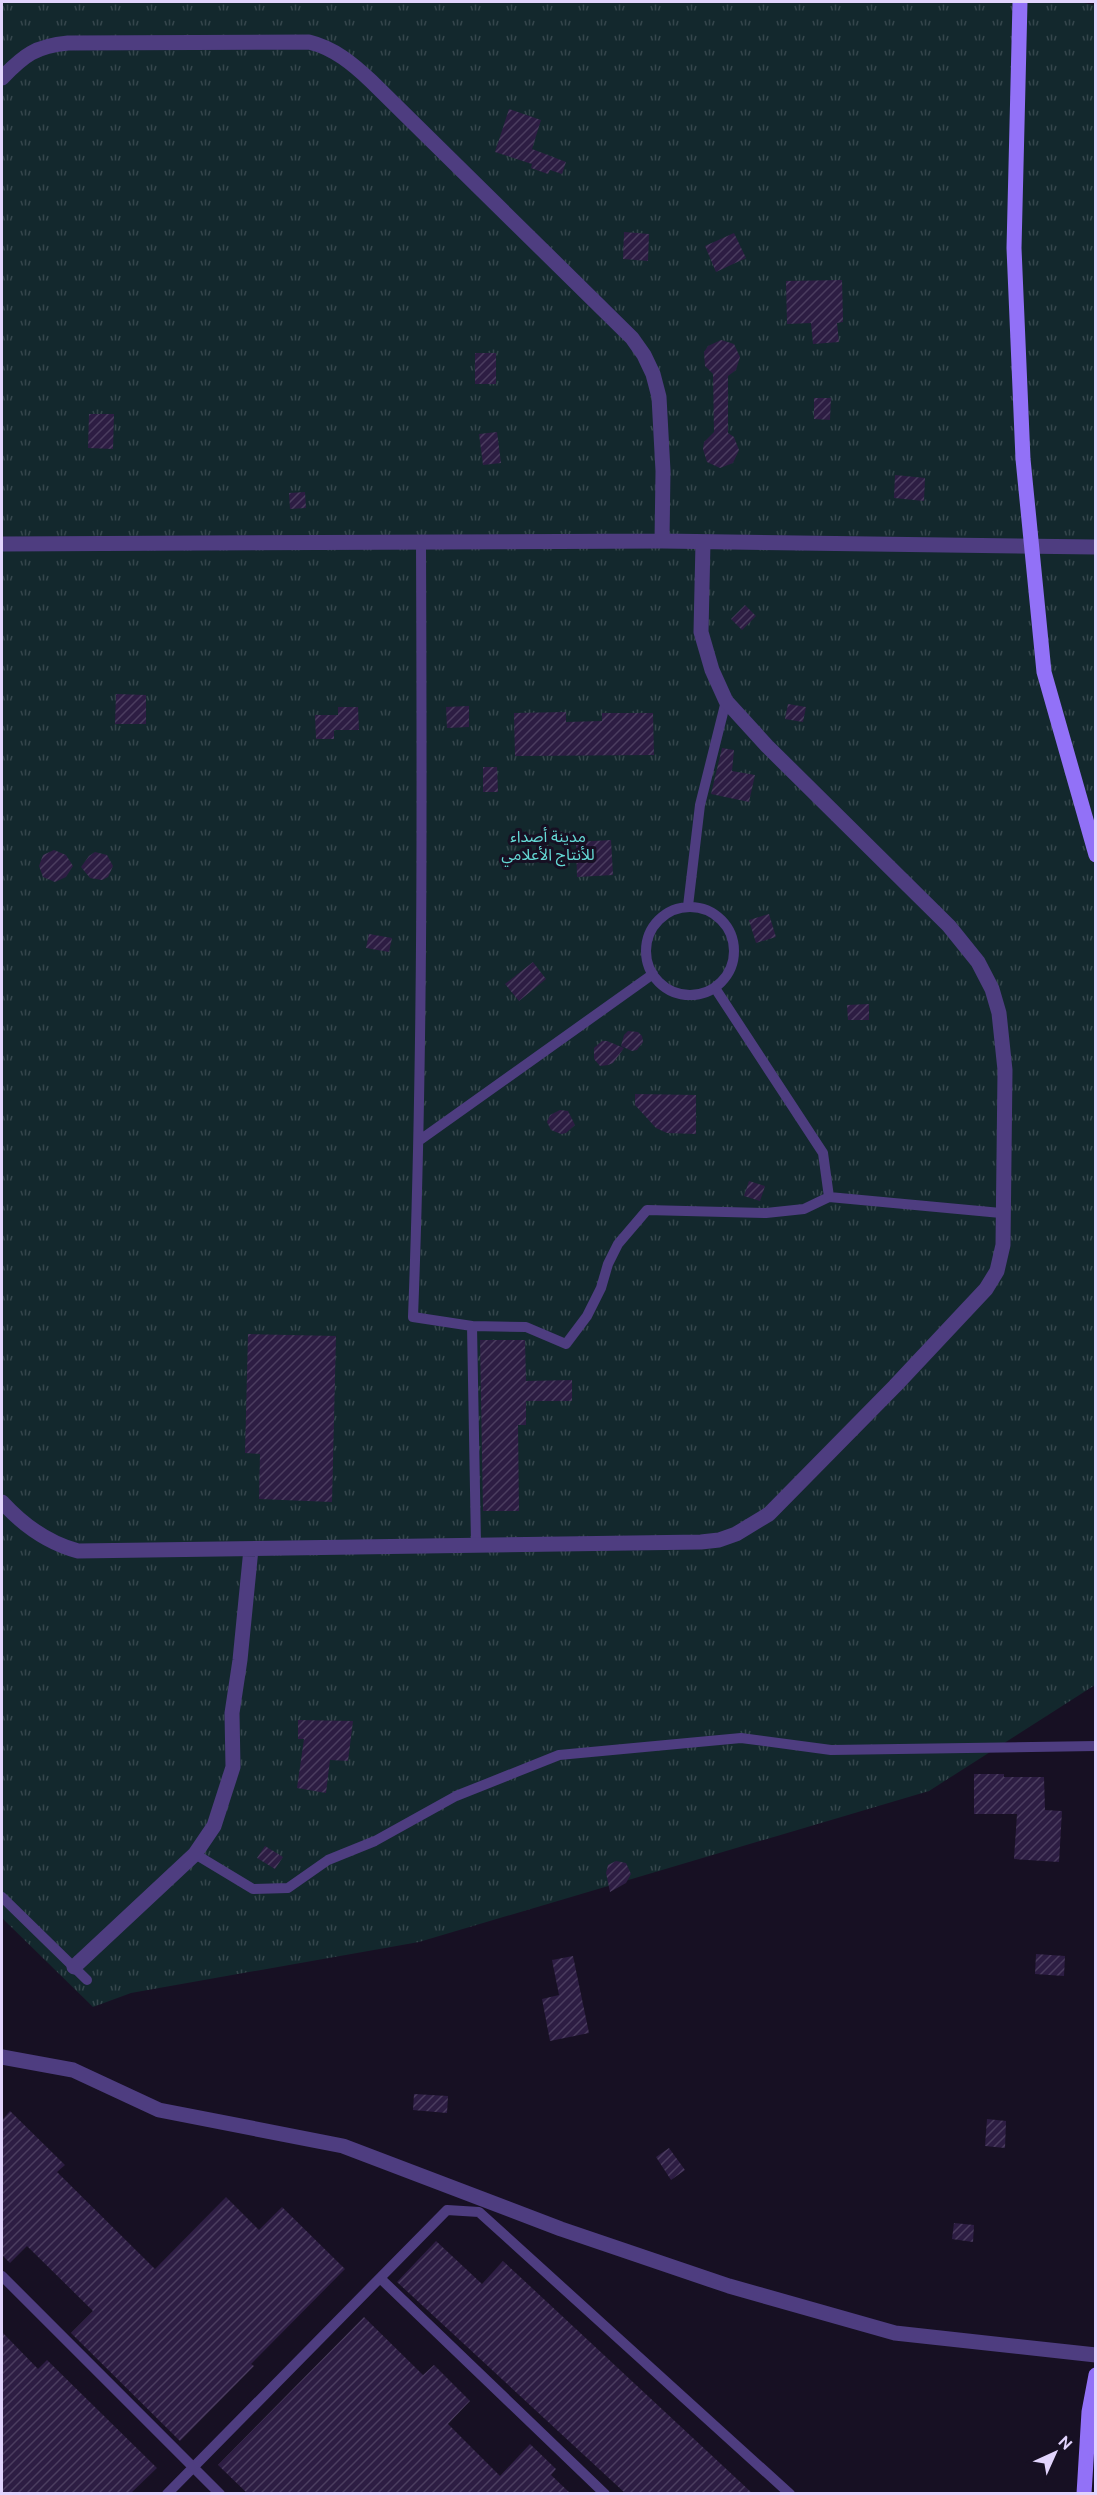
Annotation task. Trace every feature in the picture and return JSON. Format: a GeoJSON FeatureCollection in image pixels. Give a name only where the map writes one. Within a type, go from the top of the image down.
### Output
{"type":"FeatureCollection","features":[{"type":"Feature","properties":{"kind":"main road"},"geometry":{"type":"LineString","coordinates":[[1020,2],[1014,248],[1023,459],[1044,672],[1095,855]]}},
{"type":"Feature","properties":{"kind":"main road"},"geometry":{"type":"LineString","coordinates":[[1084,2493],[1089,2412],[1095,2374]]}},
{"type":"Feature","properties":{"kind":"street"},"geometry":{"type":"LineString","coordinates":[[2,78],[18,61],[33,50],[48,45],[68,43],[309,42],[323,45],[342,57],[371,81],[633,338],[653,374],[659,397],[663,471],[662,541]]}},
{"type":"Feature","properties":{"kind":"street"},"geometry":{"type":"LineString","coordinates":[[2,544],[662,541],[1095,547]]}},
{"type":"Feature","properties":{"kind":"street"},"geometry":{"type":"LineString","coordinates":[[2,1502],[15,1516],[40,1534],[60,1546],[78,1551],[719,1540],[751,1526],[777,1505],[895,1386],[986,1289],[997,1271],[1003,1245],[1001,1213],[1005,1070],[1003,1043],[992,989],[983,971],[949,926],[767,746],[726,701],[712,670],[701,632],[703,542]]}},
{"type":"Feature","properties":{"kind":"street"},"geometry":{"type":"LineString","coordinates":[[74,1967],[195,1854],[214,1826],[233,1767],[232,1713],[244,1626],[251,1549]]}},
{"type":"Feature","properties":{"kind":"street"},"geometry":{"type":"LineString","coordinates":[[2,2057],[73,2070],[159,2110],[343,2146],[561,2229],[729,2286],[895,2333],[1095,2355]]}},
{"type":"Feature","properties":{"kind":"lane"},"geometry":{"type":"LineString","coordinates":[[421,542],[423,924],[420,1140],[413,1317],[472,1326],[526,1327],[566,1344],[592,1307],[618,1244],[647,1210],[766,1214],[804,1209],[829,1197],[1001,1213]]}},
{"type":"Feature","properties":{"kind":"lane"},"geometry":{"type":"LineString","coordinates":[[688,906],[700,805],[726,701]]}},
{"type":"Feature","properties":{"kind":"lane"},"geometry":{"type":"LineString","coordinates":[[688,906],[702,908],[715,914],[725,924],[732,937],[734,951],[732,965],[725,978],[715,988],[702,994],[688,995],[675,992],[662,985],[653,974],[647,960],[646,945],[651,930],[660,918],[673,910],[688,906]]}},
{"type":"Feature","properties":{"kind":"lane"},"geometry":{"type":"LineString","coordinates":[[420,1140],[653,974]]}},
{"type":"Feature","properties":{"kind":"lane"},"geometry":{"type":"LineString","coordinates":[[715,988],[823,1153],[829,1197]]}},
{"type":"Feature","properties":{"kind":"lane"},"geometry":{"type":"LineString","coordinates":[[472,1326],[476,1544]]}},
{"type":"Feature","properties":{"kind":"lane"},"geometry":{"type":"LineString","coordinates":[[195,1854],[253,1889],[288,1888],[328,1860],[375,1841],[456,1796],[559,1755],[741,1738],[831,1750],[1095,1746]]}},
{"type":"Feature","properties":{"kind":"lane"},"geometry":{"type":"LineString","coordinates":[[2,1897],[87,1980]]}},
{"type":"Feature","properties":{"kind":"lane"},"geometry":{"type":"LineString","coordinates":[[166,2493],[447,2210],[479,2212],[790,2493]]}},
{"type":"Feature","properties":{"kind":"lane"},"geometry":{"type":"LineString","coordinates":[[2,2276],[220,2493]]}},
{"type":"Feature","properties":{"kind":"lane"},"geometry":{"type":"LineString","coordinates":[[380,2278],[605,2493]]}},
{"type":"Feature","properties":{"kind":"green space","name":"مدينة أصداء للأنتاج الأعلامي"},"geometry":{"type":"Polygon","coordinates":[[[2,2],[1078,2],[1095,5],[1095,1685],[929,1791],[419,1942],[131,1993],[93,2007],[2,1918],[2,2]]]}},
{"type":"Feature","properties":{"kind":"building"},"geometry":{"type":"Polygon","coordinates":[[[509,109],[541,120],[532,149],[566,162],[562,174],[550,170],[548,174],[531,168],[532,164],[495,152],[509,109]]]}},
{"type":"Feature","properties":{"kind":"building"},"geometry":{"type":"Polygon","coordinates":[[[624,232],[649,234],[648,261],[623,259],[624,232]]]}},
{"type":"Feature","properties":{"kind":"building"},"geometry":{"type":"Polygon","coordinates":[[[734,233],[746,258],[716,272],[705,246],[734,233]]]}},
{"type":"Feature","properties":{"kind":"building"},"geometry":{"type":"Polygon","coordinates":[[[842,280],[843,322],[837,323],[839,342],[813,344],[811,323],[787,324],[786,281],[842,280]]]}},
{"type":"Feature","properties":{"kind":"building"},"geometry":{"type":"Polygon","coordinates":[[[721,340],[734,344],[740,357],[736,370],[728,376],[728,433],[734,437],[739,450],[733,463],[720,468],[707,462],[703,449],[704,442],[714,432],[713,374],[705,366],[704,352],[708,346],[721,340]]]}},
{"type":"Feature","properties":{"kind":"building"},"geometry":{"type":"Polygon","coordinates":[[[475,353],[496,353],[496,384],[475,384],[475,353]]]}},
{"type":"Feature","properties":{"kind":"building"},"geometry":{"type":"Polygon","coordinates":[[[814,398],[831,398],[830,420],[814,419],[814,398]]]}},
{"type":"Feature","properties":{"kind":"building"},"geometry":{"type":"Polygon","coordinates":[[[89,414],[114,414],[113,449],[88,448],[89,414]]]}},
{"type":"Feature","properties":{"kind":"building"},"geometry":{"type":"Polygon","coordinates":[[[497,432],[501,463],[483,465],[479,434],[497,432]]]}},
{"type":"Feature","properties":{"kind":"building"},"geometry":{"type":"Polygon","coordinates":[[[895,475],[925,478],[924,501],[894,498],[895,475]]]}},
{"type":"Feature","properties":{"kind":"building"},"geometry":{"type":"Polygon","coordinates":[[[305,492],[306,508],[290,509],[289,493],[305,492]]]}},
{"type":"Feature","properties":{"kind":"building"},"geometry":{"type":"Polygon","coordinates":[[[745,605],[756,616],[742,630],[731,619],[745,605]]]}},
{"type":"Feature","properties":{"kind":"building"},"geometry":{"type":"Polygon","coordinates":[[[116,694],[146,695],[146,724],[115,724],[116,694]]]}},
{"type":"Feature","properties":{"kind":"building"},"geometry":{"type":"Polygon","coordinates":[[[788,704],[806,707],[803,722],[785,719],[788,704]]]}},
{"type":"Feature","properties":{"kind":"building"},"geometry":{"type":"Polygon","coordinates":[[[469,706],[469,727],[447,728],[446,707],[469,706]]]}},
{"type":"Feature","properties":{"kind":"building"},"geometry":{"type":"Polygon","coordinates":[[[338,707],[358,707],[359,730],[334,730],[334,739],[316,739],[315,715],[338,715],[338,707]]]}},
{"type":"Feature","properties":{"kind":"building"},"geometry":{"type":"Polygon","coordinates":[[[566,712],[566,722],[602,721],[602,713],[653,713],[654,755],[515,756],[514,713],[566,712]]]}},
{"type":"Feature","properties":{"kind":"building"},"geometry":{"type":"Polygon","coordinates":[[[722,748],[734,750],[732,771],[755,775],[749,802],[711,794],[722,748]]]}},
{"type":"Feature","properties":{"kind":"building"},"geometry":{"type":"Polygon","coordinates":[[[483,767],[497,767],[498,792],[483,792],[483,767]]]}},
{"type":"Feature","properties":{"kind":"building"},"geometry":{"type":"Polygon","coordinates":[[[611,840],[613,875],[577,877],[576,842],[611,840]]]}},
{"type":"Feature","properties":{"kind":"building"},"geometry":{"type":"Polygon","coordinates":[[[54,850],[66,855],[73,866],[66,877],[55,882],[43,877],[39,866],[43,855],[54,850]]]}},
{"type":"Feature","properties":{"kind":"building"},"geometry":{"type":"Polygon","coordinates":[[[95,852],[107,855],[113,866],[108,877],[102,880],[90,878],[81,867],[95,852]]]}},
{"type":"Feature","properties":{"kind":"building"},"geometry":{"type":"Polygon","coordinates":[[[769,914],[776,937],[756,943],[749,920],[769,914]]]}},
{"type":"Feature","properties":{"kind":"building"},"geometry":{"type":"Polygon","coordinates":[[[369,934],[392,938],[389,952],[366,948],[369,934]]]}},
{"type":"Feature","properties":{"kind":"building"},"geometry":{"type":"Polygon","coordinates":[[[533,962],[546,979],[519,1001],[505,984],[533,962]]]}},
{"type":"Feature","properties":{"kind":"building"},"geometry":{"type":"Polygon","coordinates":[[[869,1004],[869,1020],[848,1020],[847,1005],[869,1004]]]}},
{"type":"Feature","properties":{"kind":"building"},"geometry":{"type":"Polygon","coordinates":[[[628,1031],[638,1032],[642,1036],[643,1042],[637,1050],[632,1051],[621,1046],[624,1035],[628,1031]]]}},
{"type":"Feature","properties":{"kind":"building"},"geometry":{"type":"Polygon","coordinates":[[[602,1041],[624,1048],[613,1063],[600,1066],[594,1059],[594,1048],[602,1041]]]}},
{"type":"Feature","properties":{"kind":"building"},"geometry":{"type":"Polygon","coordinates":[[[635,1094],[696,1095],[696,1134],[667,1133],[656,1128],[635,1105],[635,1094]]]}},
{"type":"Feature","properties":{"kind":"building"},"geometry":{"type":"Polygon","coordinates":[[[560,1110],[568,1111],[575,1125],[566,1133],[561,1134],[551,1130],[547,1122],[550,1115],[560,1110]]]}},
{"type":"Feature","properties":{"kind":"building"},"geometry":{"type":"Polygon","coordinates":[[[749,1181],[765,1186],[760,1201],[744,1196],[749,1181]]]}},
{"type":"Feature","properties":{"kind":"building"},"geometry":{"type":"Polygon","coordinates":[[[248,1334],[336,1336],[332,1502],[259,1499],[260,1454],[245,1453],[248,1334]]]}},
{"type":"Feature","properties":{"kind":"building"},"geometry":{"type":"Polygon","coordinates":[[[480,1340],[525,1340],[526,1381],[572,1380],[572,1401],[526,1401],[526,1425],[518,1425],[519,1511],[483,1511],[480,1340]]]}},
{"type":"Feature","properties":{"kind":"building"},"geometry":{"type":"Polygon","coordinates":[[[298,1720],[353,1721],[348,1761],[330,1760],[326,1793],[297,1788],[304,1739],[298,1739],[298,1720]]]}},
{"type":"Feature","properties":{"kind":"building"},"geometry":{"type":"Polygon","coordinates":[[[974,1774],[1044,1777],[1045,1810],[1062,1811],[1059,1862],[1014,1859],[1017,1814],[974,1814],[974,1774]]]}},
{"type":"Feature","properties":{"kind":"building"},"geometry":{"type":"Polygon","coordinates":[[[265,1846],[283,1857],[275,1869],[257,1858],[265,1846]]]}},
{"type":"Feature","properties":{"kind":"building"},"geometry":{"type":"Polygon","coordinates":[[[616,1861],[626,1863],[631,1874],[626,1883],[610,1892],[606,1873],[608,1865],[616,1861]]]}},
{"type":"Feature","properties":{"kind":"building"},"geometry":{"type":"Polygon","coordinates":[[[1036,1954],[1065,1956],[1064,1976],[1035,1974],[1036,1954]]]}},
{"type":"Feature","properties":{"kind":"building"},"geometry":{"type":"Polygon","coordinates":[[[573,1956],[589,2033],[550,2041],[542,1999],[559,1995],[552,1960],[573,1956]]]}},
{"type":"Feature","properties":{"kind":"building"},"geometry":{"type":"Polygon","coordinates":[[[414,2094],[448,2096],[447,2113],[413,2110],[414,2094]]]}},
{"type":"Feature","properties":{"kind":"building"},"geometry":{"type":"Polygon","coordinates":[[[10,2111],[65,2165],[57,2172],[155,2269],[226,2197],[259,2230],[282,2207],[345,2269],[251,2364],[254,2366],[180,2441],[71,2333],[93,2311],[27,2246],[10,2263],[2,2255],[2,2120],[10,2111]]]}},
{"type":"Feature","properties":{"kind":"building"},"geometry":{"type":"Polygon","coordinates":[[[987,2119],[1006,2121],[1005,2148],[985,2146],[987,2119]]]}},
{"type":"Feature","properties":{"kind":"building"},"geometry":{"type":"Polygon","coordinates":[[[669,2148],[685,2170],[671,2180],[656,2157],[669,2148]]]}},
{"type":"Feature","properties":{"kind":"building"},"geometry":{"type":"Polygon","coordinates":[[[954,2223],[974,2225],[973,2242],[952,2239],[954,2223]]]}},
{"type":"Feature","properties":{"kind":"building"},"geometry":{"type":"Polygon","coordinates":[[[436,2241],[482,2284],[503,2261],[752,2493],[625,2493],[397,2282],[436,2241]]]}},
{"type":"Feature","properties":{"kind":"building"},"geometry":{"type":"Polygon","coordinates":[[[364,2317],[423,2375],[434,2365],[470,2401],[448,2424],[500,2476],[530,2444],[556,2469],[551,2475],[570,2493],[247,2493],[218,2465],[364,2317]]]}},
{"type":"Feature","properties":{"kind":"building"},"geometry":{"type":"Polygon","coordinates":[[[2,2332],[38,2369],[47,2360],[157,2468],[131,2493],[2,2493],[2,2332]]]}}]}
